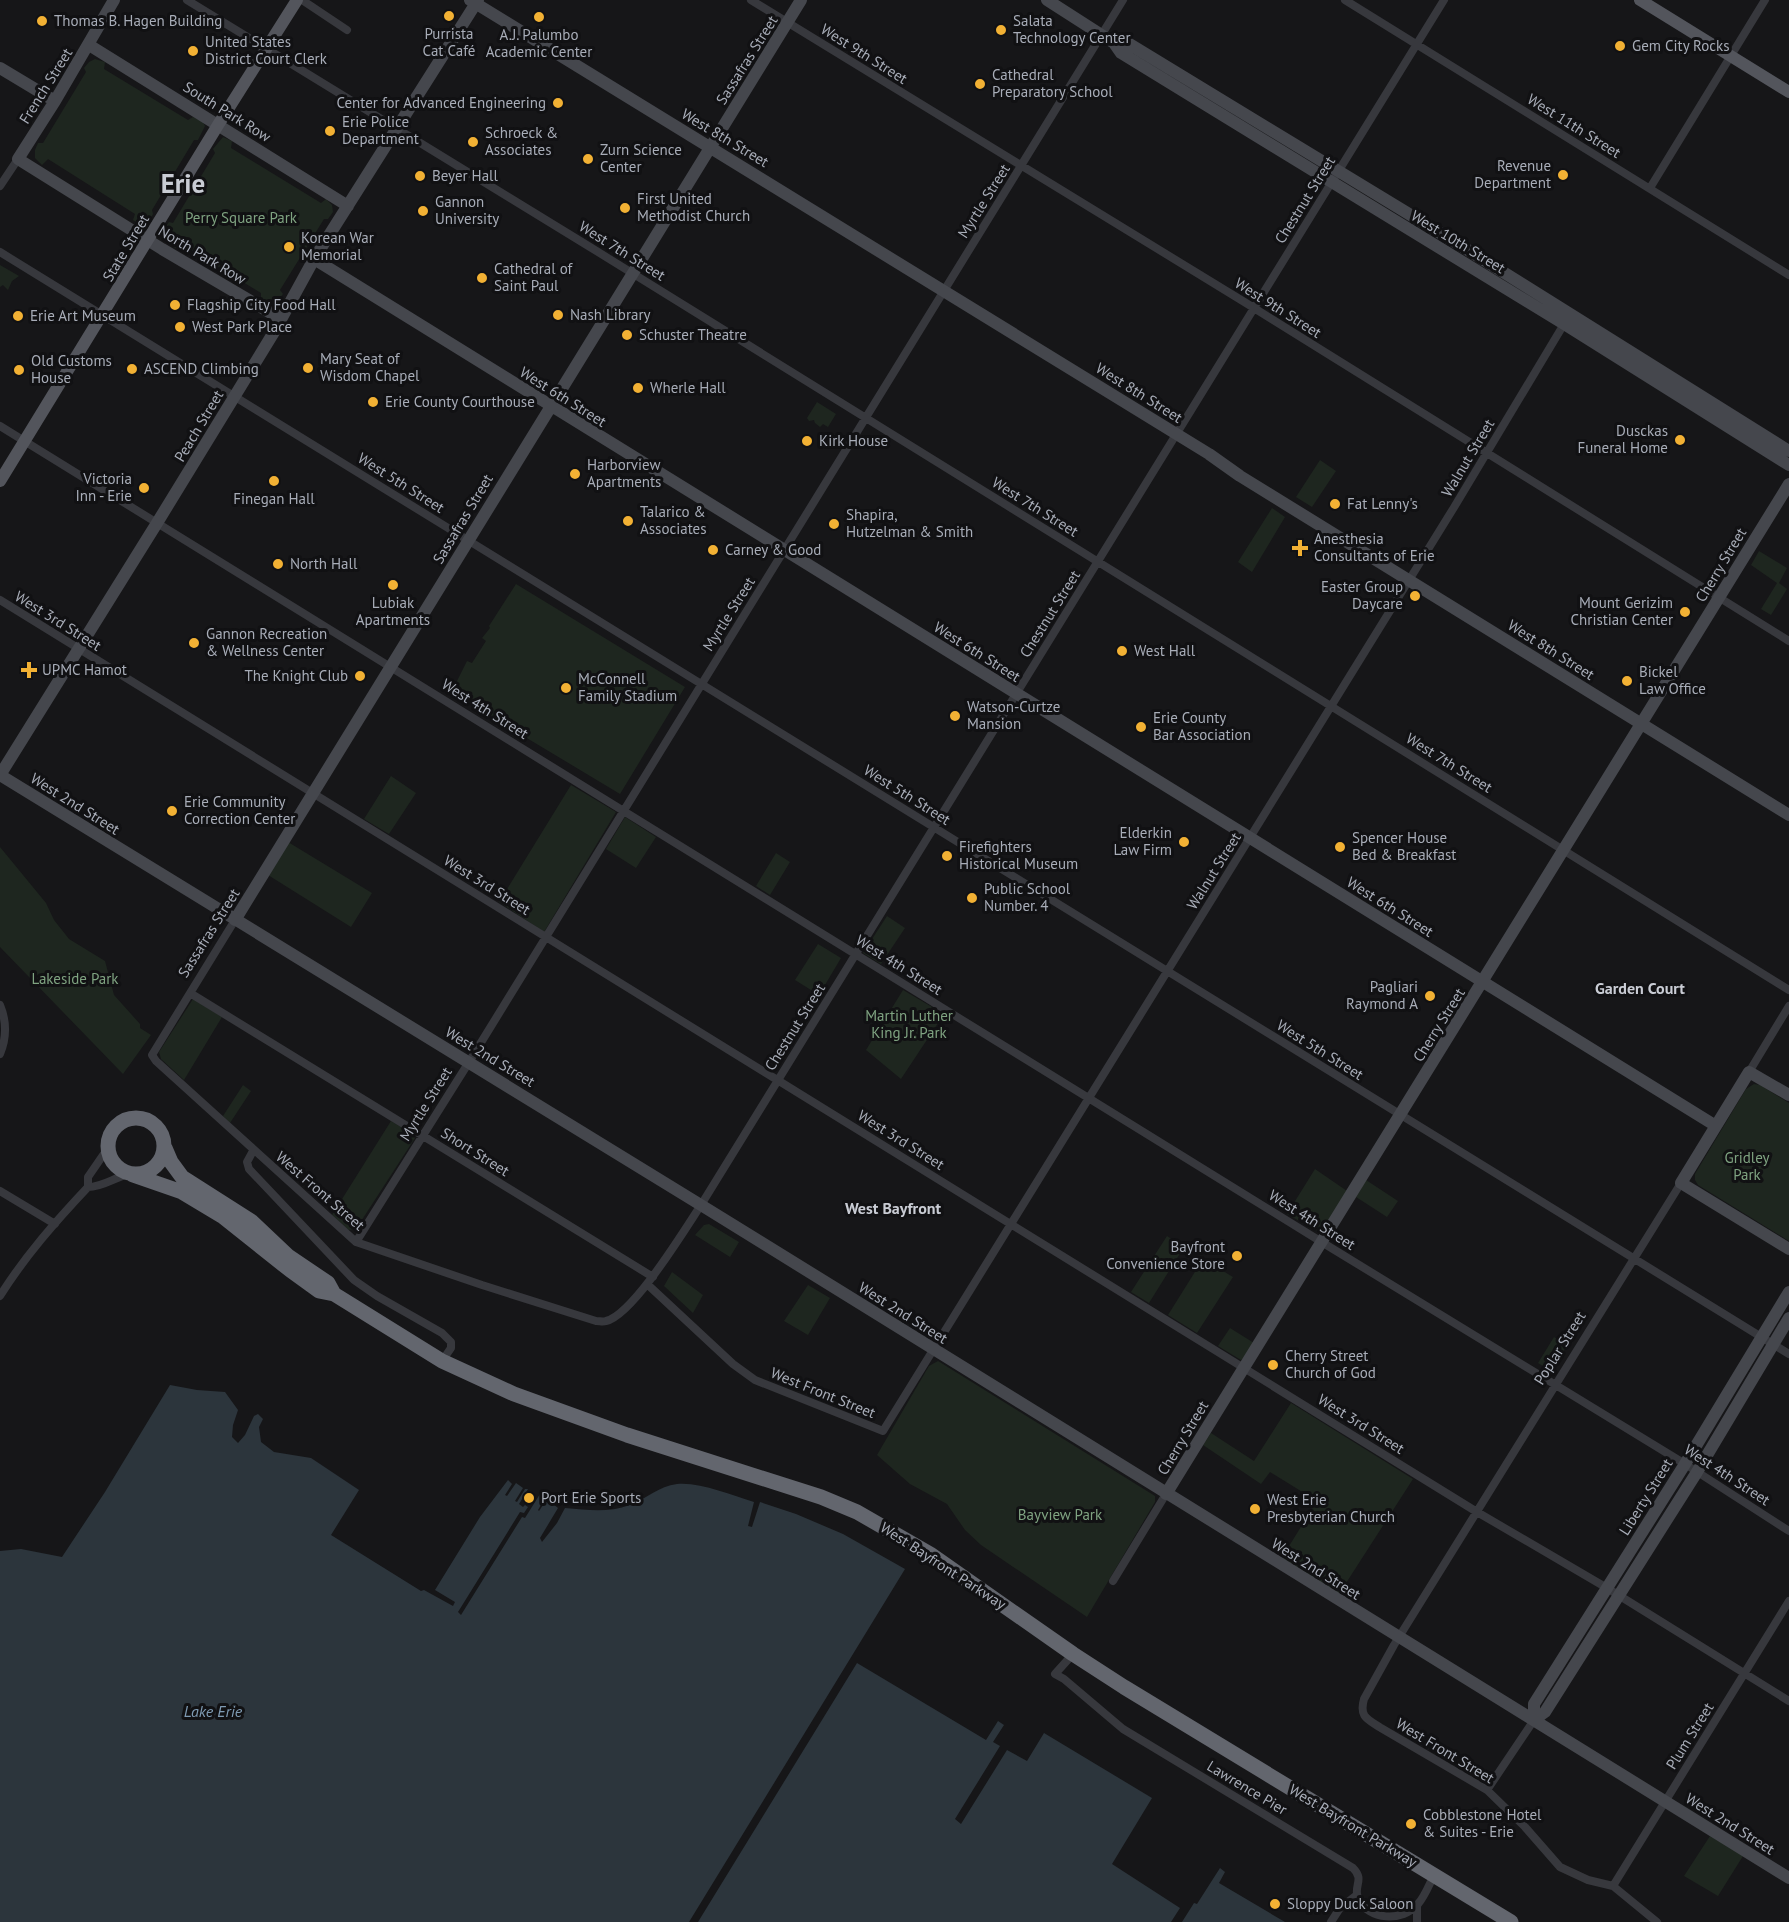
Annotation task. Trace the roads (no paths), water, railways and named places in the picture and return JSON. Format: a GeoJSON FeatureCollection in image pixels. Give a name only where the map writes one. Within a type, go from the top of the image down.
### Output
{"type":"FeatureCollection","features":[{"type":"Feature","properties":{"kind":"highway"},"geometry":{"type":"LineString","coordinates":[[136,1118],[151,1122],[157,1127],[164,1140],[165,1148],[155,1168],[141,1174],[131,1174],[113,1163],[108,1140],[122,1122],[136,1118]]}},
{"type":"Feature","properties":{"kind":"highway","name":"West Bayfront Parkway"},"geometry":{"type":"LineString","coordinates":[[165,1148],[171,1162],[182,1177],[251,1221],[288,1256],[328,1283],[334,1294]]}},
{"type":"Feature","properties":{"kind":"highway","name":"West Bayfront Parkway"},"geometry":{"type":"LineString","coordinates":[[131,1174],[182,1192],[222,1216],[319,1291],[334,1294],[442,1361],[514,1394],[592,1423],[821,1497],[857,1512],[930,1554],[1073,1654],[1179,1721],[1511,1922]]}},
{"type":"Feature","properties":{"kind":"main road","name":"State Street"},"geometry":{"type":"LineString","coordinates":[[0,481],[218,124],[297,0]]}},
{"type":"Feature","properties":{"kind":"main road"},"geometry":{"type":"LineString","coordinates":[[1640,0],[1789,92]]}},
{"type":"Feature","properties":{"kind":"street","name":"French Street"},"geometry":{"type":"LineString","coordinates":[[0,186],[55,101],[114,0]]}},
{"type":"Feature","properties":{"kind":"street","name":"West 7th Street"},"geometry":{"type":"LineString","coordinates":[[187,0],[866,417],[1789,990]]}},
{"type":"Feature","properties":{"kind":"street"},"geometry":{"type":"LineString","coordinates":[[302,0],[347,30]]}},
{"type":"Feature","properties":{"kind":"street","name":"West 9th Street"},"geometry":{"type":"LineString","coordinates":[[751,0],[1254,308],[1789,641]]}},
{"type":"Feature","properties":{"kind":"street","name":"Sassafras Street"},"geometry":{"type":"LineString","coordinates":[[152,1055],[801,0]]}},
{"type":"Feature","properties":{"kind":"street","name":"West 10th Street"},"geometry":{"type":"LineString","coordinates":[[1047,0],[1114,43],[1121,53],[1217,105],[1567,319],[1685,393],[1789,465]]}},
{"type":"Feature","properties":{"kind":"street","name":"Myrtle Street"},"geometry":{"type":"LineString","coordinates":[[356,1242],[1123,0]]}},
{"type":"Feature","properties":{"kind":"street","name":"West 11th Street"},"geometry":{"type":"LineString","coordinates":[[1345,0],[1789,275]]}},
{"type":"Feature","properties":{"kind":"street","name":"Chestnut Street"},"geometry":{"type":"LineString","coordinates":[[607,1321],[627,1307],[650,1280],[701,1205],[1444,0]]}},
{"type":"Feature","properties":{"kind":"street"},"geometry":{"type":"LineString","coordinates":[[1650,188],[1765,0]]}},
{"type":"Feature","properties":{"kind":"street","name":"Peach Street"},"geometry":{"type":"LineString","coordinates":[[0,775],[235,395],[314,259],[475,1]]}},
{"type":"Feature","properties":{"kind":"street","name":"West 8th Street"},"geometry":{"type":"LineString","coordinates":[[475,1],[1789,815]]}},
{"type":"Feature","properties":{"kind":"street","name":"South Park Row"},"geometry":{"type":"LineString","coordinates":[[89,45],[348,206]]}},
{"type":"Feature","properties":{"kind":"street"},"geometry":{"type":"LineString","coordinates":[[0,68],[55,101]]}},
{"type":"Feature","properties":{"kind":"street","name":"North Park Row"},"geometry":{"type":"LineString","coordinates":[[18,159],[281,319]]}},
{"type":"Feature","properties":{"kind":"street","name":"West 5th Street"},"geometry":{"type":"LineString","coordinates":[[0,252],[1789,1354]]}},
{"type":"Feature","properties":{"kind":"street","name":"West 6th Street"},"geometry":{"type":"LineString","coordinates":[[314,259],[1716,1126]]}},
{"type":"Feature","properties":{"kind":"street","name":"Walnut Street"},"geometry":{"type":"LineString","coordinates":[[883,1431],[1012,1225],[1567,319]]}},
{"type":"Feature","properties":{"kind":"street","name":"West 10th Street"},"geometry":{"type":"LineString","coordinates":[[1685,393],[1789,451]]}},
{"type":"Feature","properties":{"kind":"street","name":"West 4th Street"},"geometry":{"type":"LineString","coordinates":[[0,426],[1789,1530]]}},
{"type":"Feature","properties":{"kind":"street","name":"Cherry Street"},"geometry":{"type":"LineString","coordinates":[[1113,1581],[1789,484]]}},
{"type":"Feature","properties":{"kind":"street","name":"West 3rd Street"},"geometry":{"type":"LineString","coordinates":[[0,600],[1477,1512],[1607,1588],[1789,1701]]}},
{"type":"Feature","properties":{"kind":"street","name":"West 2nd Street"},"geometry":{"type":"LineString","coordinates":[[0,775],[701,1205],[1789,1878]]}},
{"type":"Feature","properties":{"kind":"street","name":"Short Street"},"geometry":{"type":"LineString","coordinates":[[190,993],[423,1136],[650,1280]]}},
{"type":"Feature","properties":{"kind":"street"},"geometry":{"type":"LineString","coordinates":[[0,1005],[6,1027],[6,1037],[0,1054]]}},
{"type":"Feature","properties":{"kind":"street","name":"Poplar Street"},"geometry":{"type":"LineString","coordinates":[[1361,1708],[1400,1637],[1789,1006]]}},
{"type":"Feature","properties":{"kind":"street","name":"West Front Street"},"geometry":{"type":"LineString","coordinates":[[152,1055],[162,1067],[253,1151],[356,1242],[482,1286],[596,1320],[607,1321]]}},
{"type":"Feature","properties":{"kind":"street"},"geometry":{"type":"LineString","coordinates":[[1749,1072],[1789,1095]]}},
{"type":"Feature","properties":{"kind":"street"},"geometry":{"type":"LineString","coordinates":[[0,1296],[18,1268],[88,1187],[88,1177],[108,1148]]}},
{"type":"Feature","properties":{"kind":"street"},"geometry":{"type":"LineString","coordinates":[[253,1151],[247,1162],[249,1169],[352,1278],[368,1291],[449,1339],[451,1348],[442,1361]]}},
{"type":"Feature","properties":{"kind":"street"},"geometry":{"type":"LineString","coordinates":[[88,1187],[99,1187],[116,1177],[131,1174]]}},
{"type":"Feature","properties":{"kind":"street"},"geometry":{"type":"LineString","coordinates":[[1681,1183],[1789,1250]]}},
{"type":"Feature","properties":{"kind":"street"},"geometry":{"type":"LineString","coordinates":[[0,1191],[55,1224]]}},
{"type":"Feature","properties":{"kind":"street","name":"West Front Street"},"geometry":{"type":"LineString","coordinates":[[650,1280],[733,1364],[755,1380],[883,1431]]}},
{"type":"Feature","properties":{"kind":"street","name":"Liberty Street"},"geometry":{"type":"LineString","coordinates":[[1534,1720],[1534,1704],[1685,1464],[1789,1292]]}},
{"type":"Feature","properties":{"kind":"street","name":"Liberty Street"},"geometry":{"type":"LineString","coordinates":[[1487,1790],[1534,1720],[1545,1712],[1697,1472],[1789,1318]]}},
{"type":"Feature","properties":{"kind":"street","name":"Plum Street"},"geometry":{"type":"LineString","coordinates":[[1613,1886],[1789,1601]]}},
{"type":"Feature","properties":{"kind":"street","name":"Lawrence Pier"},"geometry":{"type":"LineString","coordinates":[[1073,1654],[1055,1674],[1065,1679],[1123,1729],[1353,1868],[1359,1875],[1357,1895]]}},
{"type":"Feature","properties":{"kind":"street","name":"West Front Street"},"geometry":{"type":"LineString","coordinates":[[1361,1708],[1366,1718],[1381,1728],[1487,1790],[1525,1827],[1560,1867],[1577,1876],[1613,1886],[1657,1922]]}},
{"type":"Feature","properties":{"kind":"street"},"geometry":{"type":"LineString","coordinates":[[1417,1922],[1417,1905],[1434,1875]]}},
{"type":"Feature","properties":{"kind":"street"},"geometry":{"type":"LineString","coordinates":[[1331,1922],[1340,1908],[1357,1895],[1366,1908],[1381,1917],[1394,1916],[1417,1905]]}},
{"type":"Feature","properties":{"kind":"water","name":"Lake Erie"},"geometry":{"type":"Polygon","coordinates":[[[170,1385],[225,1392],[238,1410],[232,1437],[238,1443],[245,1435],[254,1416],[258,1414],[263,1419],[259,1427],[261,1442],[274,1452],[311,1458],[359,1490],[331,1535],[421,1591],[424,1590],[453,1606],[455,1602],[435,1590],[480,1517],[508,1480],[512,1484],[505,1495],[507,1496],[516,1483],[523,1488],[515,1501],[517,1502],[525,1489],[528,1489],[519,1504],[528,1507],[524,1513],[520,1512],[458,1612],[461,1615],[522,1517],[525,1518],[540,1494],[545,1498],[539,1511],[547,1499],[558,1508],[540,1538],[542,1542],[565,1508],[614,1509],[630,1505],[664,1487],[686,1484],[706,1487],[754,1502],[748,1526],[752,1527],[760,1502],[843,1534],[905,1569],[689,1922],[0,1922],[0,1551],[21,1549],[62,1557],[105,1492],[170,1385]]]}},
{"type":"Feature","properties":{"kind":"water"},"geometry":{"type":"Polygon","coordinates":[[[857,1663],[986,1740],[998,1721],[1004,1725],[993,1742],[1000,1746],[955,1819],[961,1824],[1007,1750],[1027,1761],[1044,1733],[1152,1798],[1112,1864],[1180,1908],[1171,1922],[698,1922],[857,1663]]]}},
{"type":"Feature","properties":{"kind":"water"},"geometry":{"type":"Polygon","coordinates":[[[1220,1868],[1225,1872],[1219,1883],[1285,1922],[1182,1922],[1194,1903],[1197,1904],[1220,1868]]]}},
{"type":"Feature","properties":{"kind":"place","name":"Purrista Cat Café"},"geometry":{"type":"Point","coordinates":[449,16]}},
{"type":"Feature","properties":{"kind":"place","name":"A.J. Palumbo Academic Center"},"geometry":{"type":"Point","coordinates":[539,17]}},
{"type":"Feature","properties":{"kind":"place","name":"Thomas B. Hagen Building"},"geometry":{"type":"Point","coordinates":[42,21]}},
{"type":"Feature","properties":{"kind":"place","name":"Salata Technology Center"},"geometry":{"type":"Point","coordinates":[1001,30]}},
{"type":"Feature","properties":{"kind":"place","name":"Gem City Rocks"},"geometry":{"type":"Point","coordinates":[1620,46]}},
{"type":"Feature","properties":{"kind":"place","name":"United States District Court Clerk"},"geometry":{"type":"Point","coordinates":[193,51]}},
{"type":"Feature","properties":{"kind":"place","name":"Cathedral Preparatory School"},"geometry":{"type":"Point","coordinates":[980,84]}},
{"type":"Feature","properties":{"kind":"place","name":"Center for Advanced Engineering"},"geometry":{"type":"Point","coordinates":[558,103]}},
{"type":"Feature","properties":{"kind":"place","name":"Erie Police Department"},"geometry":{"type":"Point","coordinates":[330,131]}},
{"type":"Feature","properties":{"kind":"place","name":"Schroeck & Associates"},"geometry":{"type":"Point","coordinates":[473,142]}},
{"type":"Feature","properties":{"kind":"place","name":"Zurn Science Center"},"geometry":{"type":"Point","coordinates":[588,159]}},
{"type":"Feature","properties":{"kind":"place","name":"Revenue Department"},"geometry":{"type":"Point","coordinates":[1563,175]}},
{"type":"Feature","properties":{"kind":"place","name":"Beyer Hall"},"geometry":{"type":"Point","coordinates":[420,176]}},
{"type":"Feature","properties":{"kind":"place","name":"First United Methodist Church"},"geometry":{"type":"Point","coordinates":[625,208]}},
{"type":"Feature","properties":{"kind":"place","name":"Gannon University"},"geometry":{"type":"Point","coordinates":[423,211]}},
{"type":"Feature","properties":{"kind":"place","name":"Korean War Memorial"},"geometry":{"type":"Point","coordinates":[289,247]}},
{"type":"Feature","properties":{"kind":"place","name":"Cathedral of Saint Paul"},"geometry":{"type":"Point","coordinates":[482,278]}},
{"type":"Feature","properties":{"kind":"place","name":"Flagship City Food Hall"},"geometry":{"type":"Point","coordinates":[175,305]}},
{"type":"Feature","properties":{"kind":"place","name":"Nash Library"},"geometry":{"type":"Point","coordinates":[558,315]}},
{"type":"Feature","properties":{"kind":"place","name":"Erie Art Museum"},"geometry":{"type":"Point","coordinates":[18,316]}},
{"type":"Feature","properties":{"kind":"place","name":"West Park Place"},"geometry":{"type":"Point","coordinates":[180,327]}},
{"type":"Feature","properties":{"kind":"place","name":"Schuster Theatre"},"geometry":{"type":"Point","coordinates":[627,335]}},
{"type":"Feature","properties":{"kind":"place","name":"Mary Seat of Wisdom Chapel"},"geometry":{"type":"Point","coordinates":[308,368]}},
{"type":"Feature","properties":{"kind":"place","name":"ASCEND Climbing"},"geometry":{"type":"Point","coordinates":[132,369]}},
{"type":"Feature","properties":{"kind":"place","name":"Old Customs House"},"geometry":{"type":"Point","coordinates":[19,370]}},
{"type":"Feature","properties":{"kind":"place","name":"Wherle Hall"},"geometry":{"type":"Point","coordinates":[638,388]}},
{"type":"Feature","properties":{"kind":"place","name":"Erie County Courthouse"},"geometry":{"type":"Point","coordinates":[373,402]}},
{"type":"Feature","properties":{"kind":"place","name":"Dusckas Funeral Home"},"geometry":{"type":"Point","coordinates":[1680,440]}},
{"type":"Feature","properties":{"kind":"place","name":"Kirk House"},"geometry":{"type":"Point","coordinates":[807,441]}},
{"type":"Feature","properties":{"kind":"place","name":"Harborview Apartments"},"geometry":{"type":"Point","coordinates":[575,474]}},
{"type":"Feature","properties":{"kind":"place","name":"Finegan Hall"},"geometry":{"type":"Point","coordinates":[274,481]}},
{"type":"Feature","properties":{"kind":"place","name":"Victoria Inn - Erie"},"geometry":{"type":"Point","coordinates":[144,488]}},
{"type":"Feature","properties":{"kind":"place","name":"Fat Lenny's"},"geometry":{"type":"Point","coordinates":[1335,504]}},
{"type":"Feature","properties":{"kind":"place","name":"Talarico & Associates"},"geometry":{"type":"Point","coordinates":[628,521]}},
{"type":"Feature","properties":{"kind":"place","name":"Shapira, Hutzelman & Smith"},"geometry":{"type":"Point","coordinates":[834,524]}},
{"type":"Feature","properties":{"kind":"place","name":"Anesthesia Consultants of Erie"},"geometry":{"type":"Point","coordinates":[1300,548]}},
{"type":"Feature","properties":{"kind":"place","name":"Carney & Good"},"geometry":{"type":"Point","coordinates":[713,550]}},
{"type":"Feature","properties":{"kind":"place","name":"North Hall"},"geometry":{"type":"Point","coordinates":[278,564]}},
{"type":"Feature","properties":{"kind":"place","name":"Lubiak Apartments"},"geometry":{"type":"Point","coordinates":[393,585]}},
{"type":"Feature","properties":{"kind":"place","name":"Easter Group Daycare"},"geometry":{"type":"Point","coordinates":[1415,596]}},
{"type":"Feature","properties":{"kind":"place","name":"Mount Gerizim Christian Center"},"geometry":{"type":"Point","coordinates":[1685,612]}},
{"type":"Feature","properties":{"kind":"place","name":"Gannon Recreation & Wellness Center"},"geometry":{"type":"Point","coordinates":[194,643]}},
{"type":"Feature","properties":{"kind":"place","name":"West Hall"},"geometry":{"type":"Point","coordinates":[1122,651]}},
{"type":"Feature","properties":{"kind":"place","name":"UPMC Hamot"},"geometry":{"type":"Point","coordinates":[29,670]}},
{"type":"Feature","properties":{"kind":"place","name":"The Knight Club"},"geometry":{"type":"Point","coordinates":[360,676]}},
{"type":"Feature","properties":{"kind":"place","name":"Bickel Law Office"},"geometry":{"type":"Point","coordinates":[1627,681]}},
{"type":"Feature","properties":{"kind":"place","name":"McConnell Family Stadium"},"geometry":{"type":"Point","coordinates":[566,688]}},
{"type":"Feature","properties":{"kind":"place","name":"Watson-Curtze Mansion"},"geometry":{"type":"Point","coordinates":[955,716]}},
{"type":"Feature","properties":{"kind":"place","name":"Erie County Bar Association"},"geometry":{"type":"Point","coordinates":[1141,727]}},
{"type":"Feature","properties":{"kind":"place","name":"Erie Community Correction Center"},"geometry":{"type":"Point","coordinates":[172,811]}},
{"type":"Feature","properties":{"kind":"place","name":"Elderkin Law Firm"},"geometry":{"type":"Point","coordinates":[1184,842]}},
{"type":"Feature","properties":{"kind":"place","name":"Spencer House Bed & Breakfast"},"geometry":{"type":"Point","coordinates":[1340,847]}},
{"type":"Feature","properties":{"kind":"place","name":"Firefighters Historical Museum"},"geometry":{"type":"Point","coordinates":[947,856]}},
{"type":"Feature","properties":{"kind":"place","name":"Public School Number. 4"},"geometry":{"type":"Point","coordinates":[972,898]}},
{"type":"Feature","properties":{"kind":"place","name":"Pagliari Raymond A"},"geometry":{"type":"Point","coordinates":[1430,996]}},
{"type":"Feature","properties":{"kind":"place","name":"Bayfront Convenience Store"},"geometry":{"type":"Point","coordinates":[1237,1256]}},
{"type":"Feature","properties":{"kind":"place","name":"Cherry Street Church of God"},"geometry":{"type":"Point","coordinates":[1273,1365]}},
{"type":"Feature","properties":{"kind":"place","name":"Port Erie Sports"},"geometry":{"type":"Point","coordinates":[529,1498]}},
{"type":"Feature","properties":{"kind":"place","name":"West Erie Presbyterian Church"},"geometry":{"type":"Point","coordinates":[1255,1509]}},
{"type":"Feature","properties":{"kind":"place","name":"Cobblestone Hotel & Suites - Erie"},"geometry":{"type":"Point","coordinates":[1411,1824]}},
{"type":"Feature","properties":{"kind":"place","name":"Sloppy Duck Saloon"},"geometry":{"type":"Point","coordinates":[1275,1904]}},
{"type":"Feature","properties":{"kind":"district","name":"Erie"},"geometry":{"type":"Point","coordinates":[183,184]}},
{"type":"Feature","properties":{"kind":"district","name":"Garden Court"},"geometry":{"type":"Point","coordinates":[1640,988]}},
{"type":"Feature","properties":{"kind":"district","name":"West Bayfront"},"geometry":{"type":"Point","coordinates":[893,1208]}},
{"type":"Feature","properties":{"kind":"park label","name":"Perry Square Park"},"geometry":{"type":"Point","coordinates":[241,218]}},
{"type":"Feature","properties":{"kind":"park label","name":"Lakeside Park"},"geometry":{"type":"Point","coordinates":[75,979]}},
{"type":"Feature","properties":{"kind":"park label","name":"Martin Luther King Jr. Park"},"geometry":{"type":"Point","coordinates":[909,1024]}},
{"type":"Feature","properties":{"kind":"park label","name":"Gridley Park"},"geometry":{"type":"Point","coordinates":[1747,1166]}},
{"type":"Feature","properties":{"kind":"park label","name":"Bayview Park"},"geometry":{"type":"Point","coordinates":[1060,1515]}}]}
